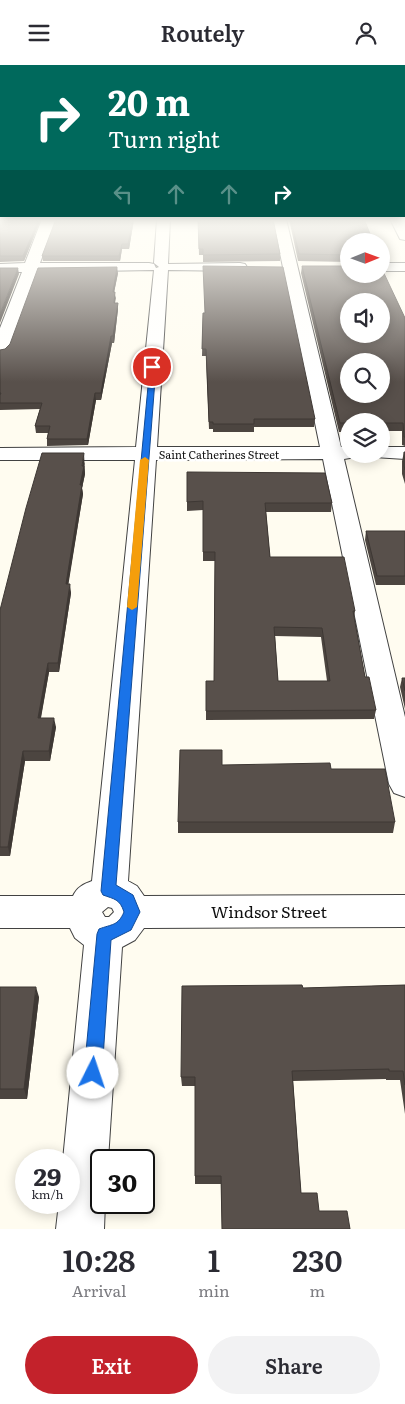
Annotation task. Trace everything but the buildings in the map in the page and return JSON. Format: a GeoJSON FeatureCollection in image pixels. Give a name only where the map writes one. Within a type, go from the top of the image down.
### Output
{"type":"FeatureCollection","features":[{"type":"Feature","properties":{"kind":"street"},"geometry":{"type":"LineString","coordinates":[[0,350],[28,273]]}},
{"type":"Feature","properties":{"kind":"street"},"geometry":{"type":"LineString","coordinates":[[80,1229],[160,273]]}},
{"type":"Feature","properties":{"kind":"street"},"geometry":{"type":"LineString","coordinates":[[293,273],[340,449]]}},
{"type":"Feature","properties":{"kind":"street","name":"Saint Catherines Street"},"geometry":{"type":"LineString","coordinates":[[0,454],[340,453]]}},
{"type":"Feature","properties":{"kind":"street"},"geometry":{"type":"LineString","coordinates":[[390,453],[405,453]]}},
{"type":"Feature","properties":{"kind":"street"},"geometry":{"type":"LineString","coordinates":[[343,463],[405,784]]}},
{"type":"Feature","properties":{"kind":"street","name":"Windsor Street"},"geometry":{"type":"LineString","coordinates":[[0,912],[405,911]]}},
{"type":"Feature","properties":{"kind":"slow traffic"},"geometry":{"type":"LineString","coordinates":[[132,607],[145,460]]}},
{"type":"Feature","properties":{"kind":"route"},"geometry":{"type":"LineString","coordinates":[[93,1073],[104,934],[120,930],[126,925],[132,912],[128,899],[116,891],[109,891],[152,367]]}}]}
